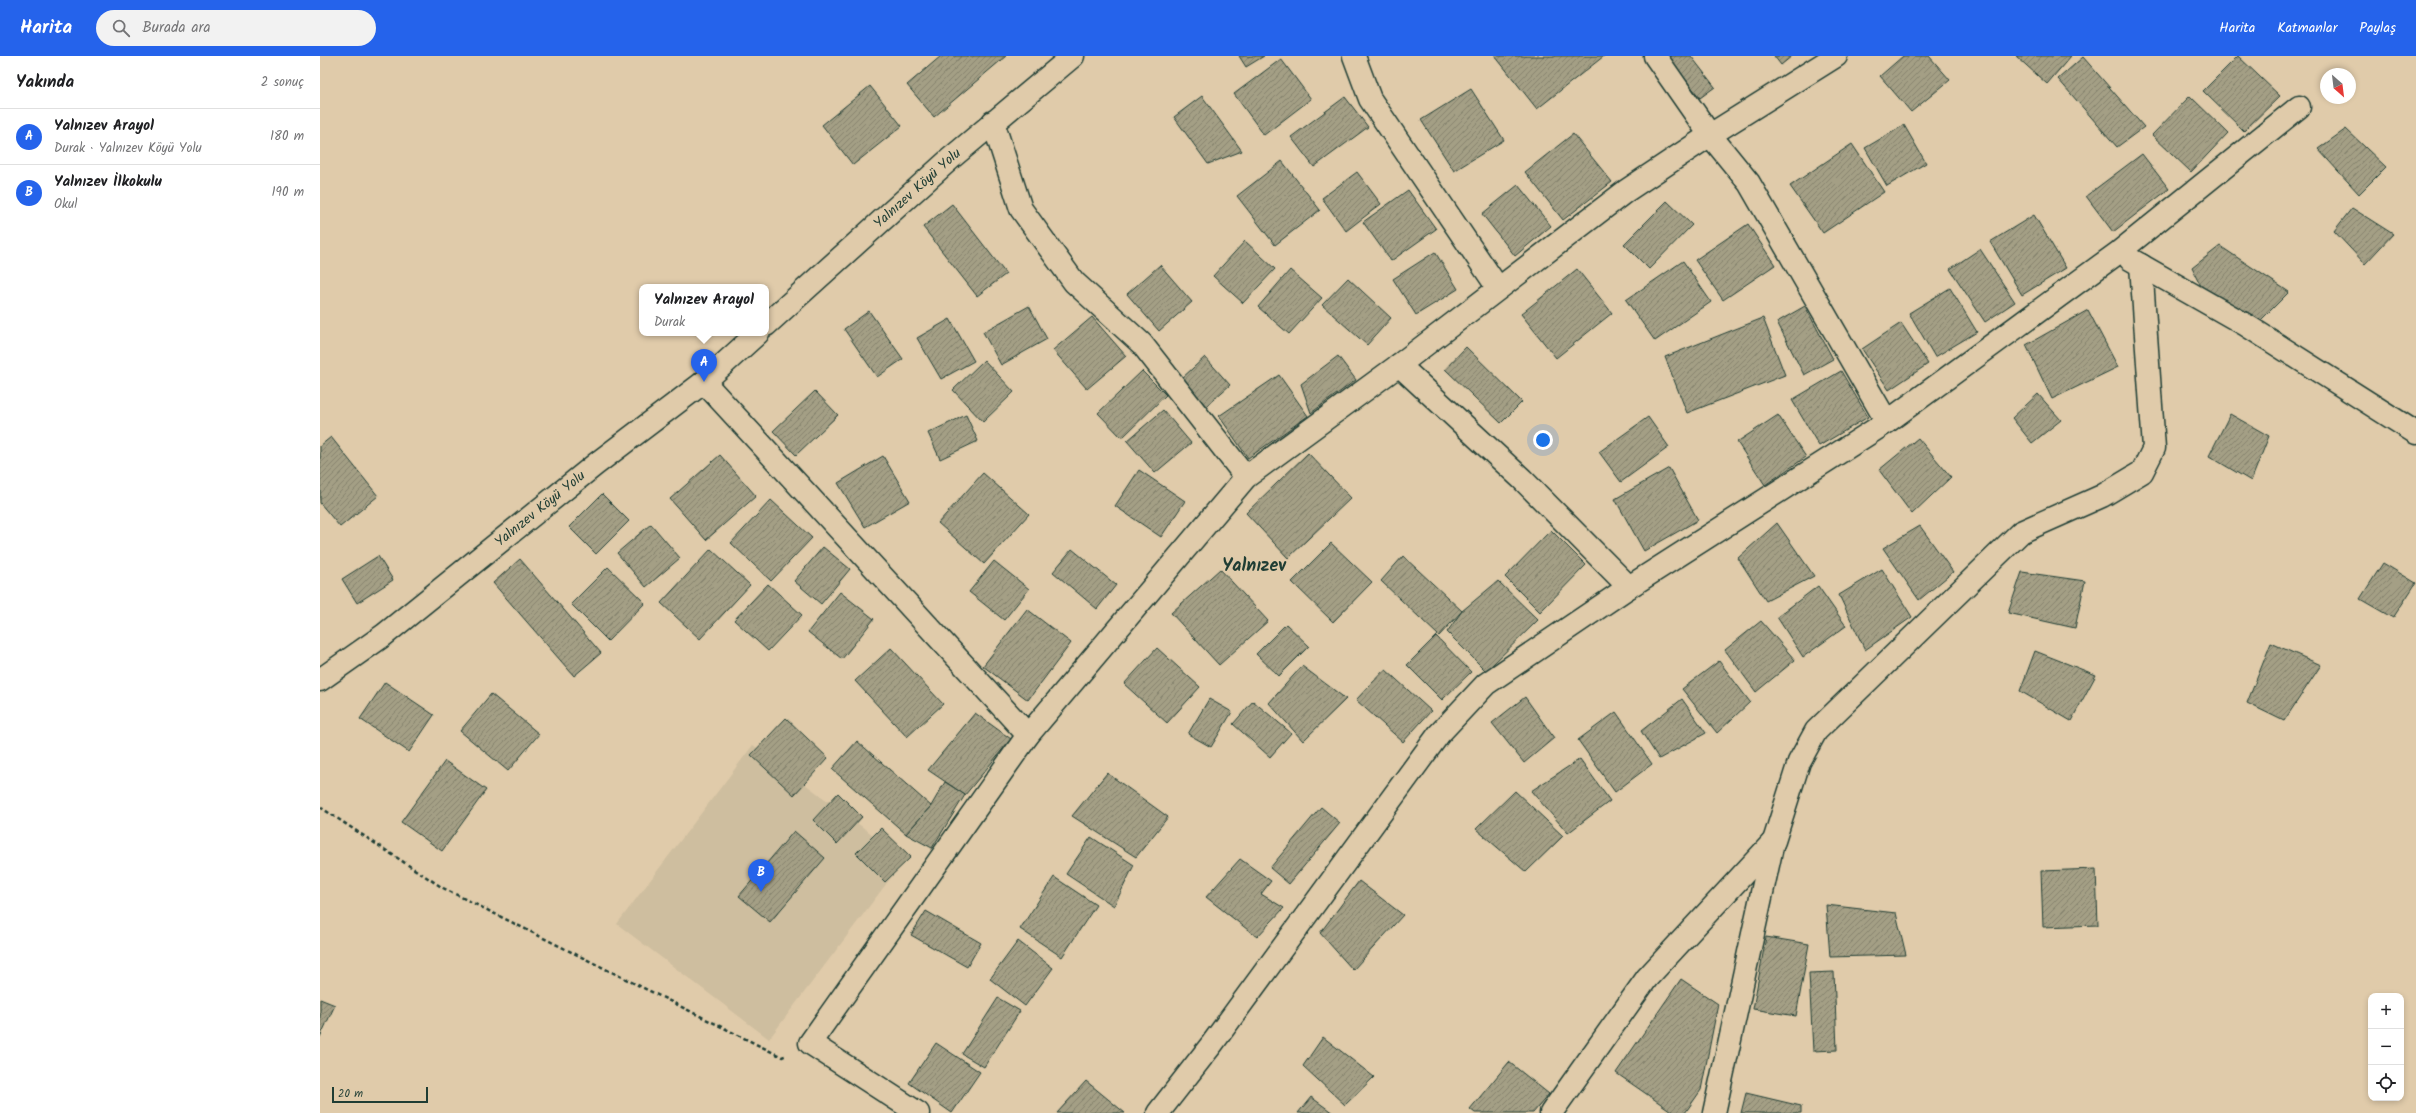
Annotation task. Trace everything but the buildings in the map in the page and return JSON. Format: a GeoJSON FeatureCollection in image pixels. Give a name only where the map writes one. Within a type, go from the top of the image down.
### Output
{"type":"FeatureCollection","features":[{"type":"Feature","properties":{"kind":"street","name":"Yalnızev Köyü Yolu"},"geometry":{"type":"LineString","coordinates":[[769,322],[950,158],[1073,56]]}},
{"type":"Feature","properties":{"kind":"street"},"geometry":{"type":"LineString","coordinates":[[1354,56],[1370,99],[1498,288]]}},
{"type":"Feature","properties":{"kind":"street"},"geometry":{"type":"LineString","coordinates":[[1655,56],[1710,135],[1749,183],[1887,422]]}},
{"type":"Feature","properties":{"kind":"street"},"geometry":{"type":"LineString","coordinates":[[918,1113],[810,1043],[1028,735],[1246,477],[1399,364],[1626,191],[1710,135],[1836,56]]}},
{"type":"Feature","properties":{"kind":"street"},"geometry":{"type":"LineString","coordinates":[[1158,1113],[1212,1044],[1439,734],[1486,684],[1629,587],[1887,422],[2119,252],[2299,107]]}},
{"type":"Feature","properties":{"kind":"street"},"geometry":{"type":"LineString","coordinates":[[993,122],[1021,209],[1074,282],[1142,344],[1246,477]]}},
{"type":"Feature","properties":{"kind":"street"},"geometry":{"type":"LineString","coordinates":[[2119,252],[2246,325],[2416,432]]}},
{"type":"Feature","properties":{"kind":"street"},"geometry":{"type":"LineString","coordinates":[[1714,1113],[1774,841],[1799,762],[1816,732],[2021,532],[2102,496],[2142,472],[2154,448],[2141,265]]}},
{"type":"Feature","properties":{"kind":"street","name":"Yalnızev Köyü Yolu"},"geometry":{"type":"LineString","coordinates":[[320,680],[384,635],[596,464],[704,382],[755,336]]}},
{"type":"Feature","properties":{"kind":"street"},"geometry":{"type":"LineString","coordinates":[[1399,364],[1522,479],[1629,587]]}},
{"type":"Feature","properties":{"kind":"street"},"geometry":{"type":"LineString","coordinates":[[704,382],[1028,735]]}},
{"type":"Feature","properties":{"kind":"street"},"geometry":{"type":"LineString","coordinates":[[1551,1113],[1648,978],[1774,841]]}},
{"type":"Feature","properties":{"kind":"path"},"geometry":{"type":"LineString","coordinates":[[320,807],[443,888],[782,1057],[810,1043]]}},
{"type":"Feature","properties":{"kind":"shaded area"},"geometry":{"type":"Polygon","coordinates":[[[753,745],[905,859],[769,1039],[617,924],[753,745]]]}},
{"type":"Feature","properties":{"kind":"place","name":"Yalnızev Arayol"},"geometry":{"type":"Point","coordinates":[704,382]}},
{"type":"Feature","properties":{"kind":"place","name":"Yalnızev İlkokulu"},"geometry":{"type":"Point","coordinates":[761,892]}},
{"type":"Feature","properties":{"kind":"district","name":"Yalnızev"},"geometry":{"type":"Point","coordinates":[1254,566]}}]}
